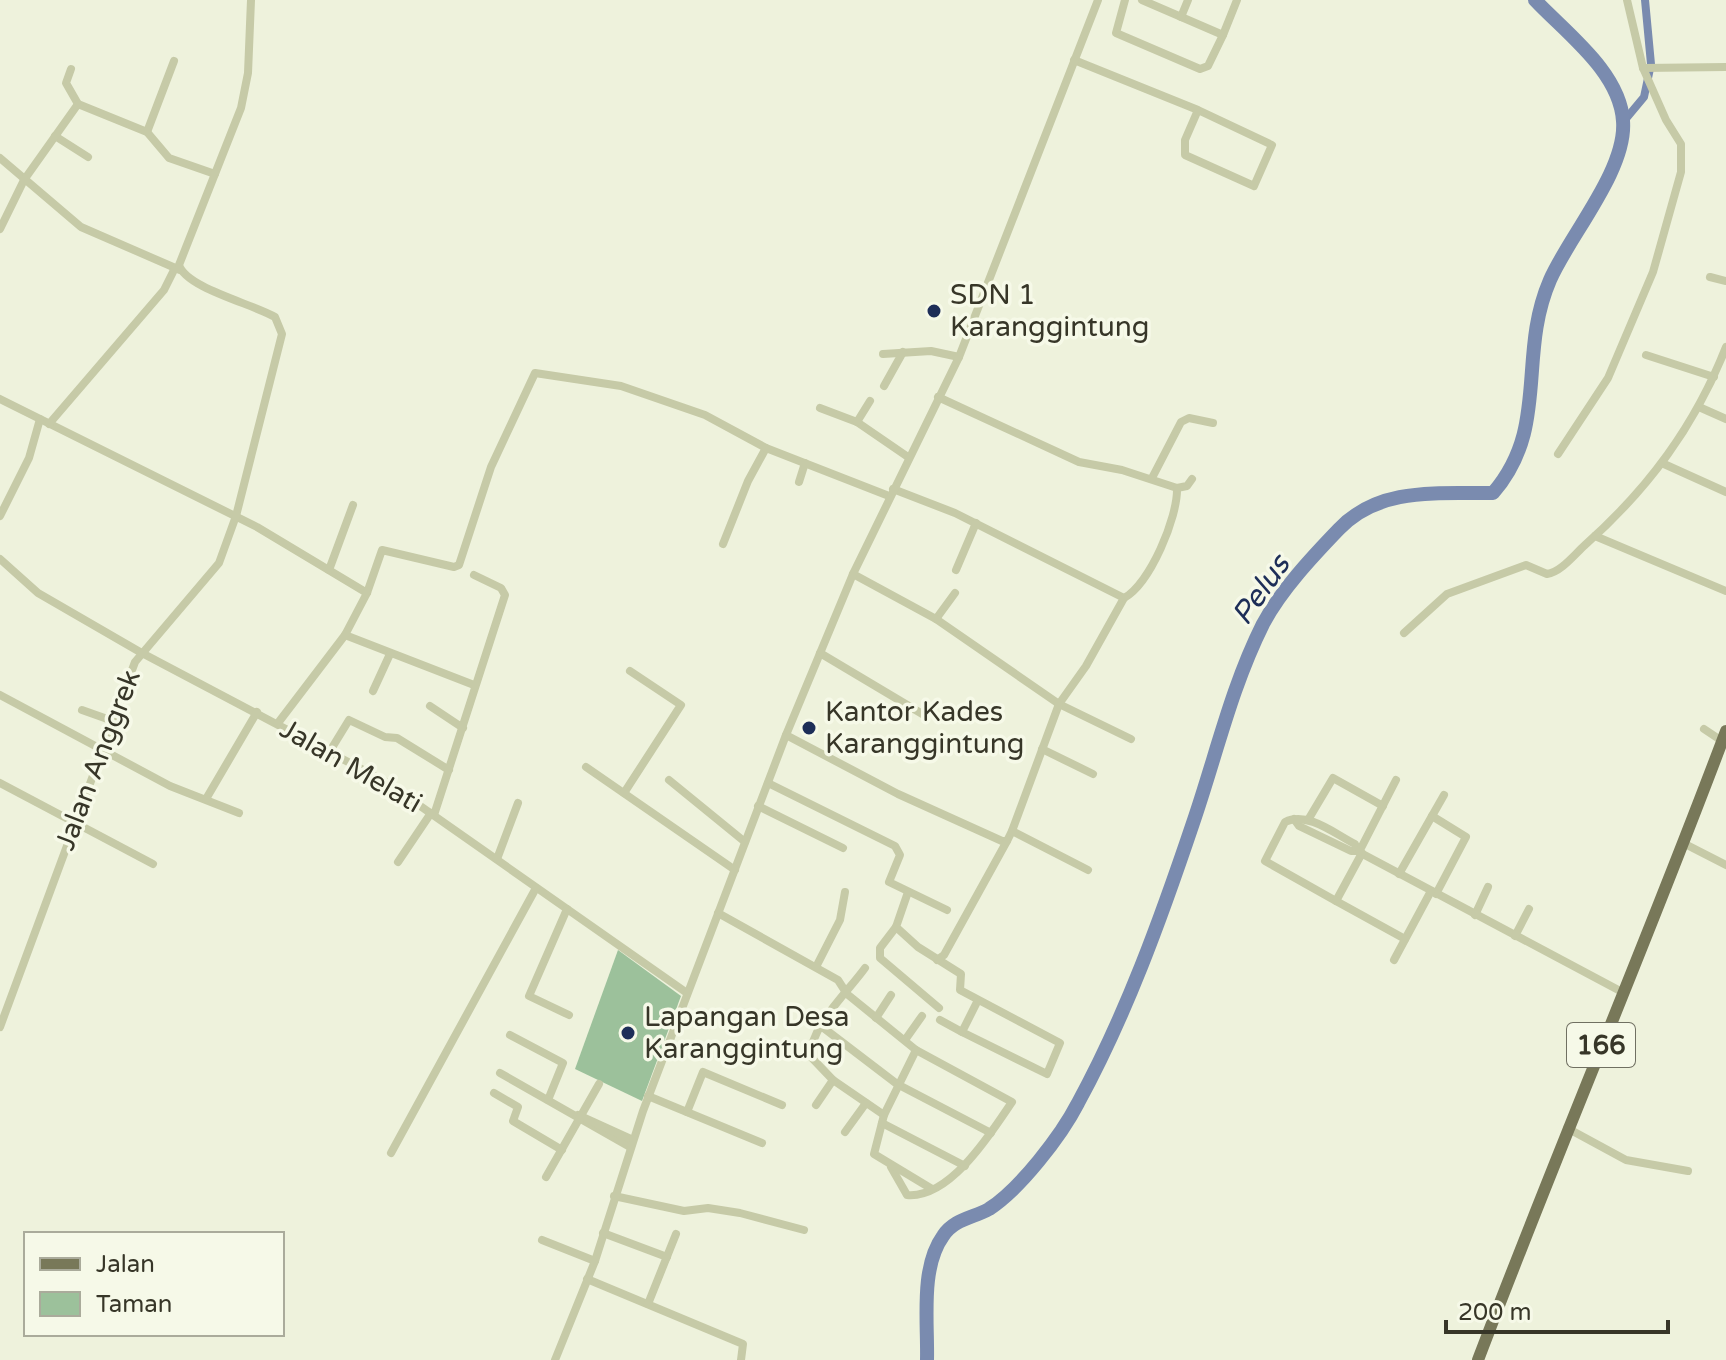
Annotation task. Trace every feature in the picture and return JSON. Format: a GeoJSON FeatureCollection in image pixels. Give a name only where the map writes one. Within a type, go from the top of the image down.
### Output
{"type":"FeatureCollection","features":[{"type":"Feature","properties":{"kind":"main road","name":"166"},"geometry":{"type":"LineString","coordinates":[[1478,1360],[1567,1128],[1685,844],[1724,736]]}},
{"type":"Feature","properties":{"kind":"street"},"geometry":{"type":"LineString","coordinates":[[49,424],[164,290],[178,269],[245,91],[251,0]]}},
{"type":"Feature","properties":{"kind":"street"},"geometry":{"type":"LineString","coordinates":[[555,1360],[595,1261],[648,1096],[786,735],[853,574],[959,357],[1098,0]]}},
{"type":"Feature","properties":{"kind":"street"},"geometry":{"type":"LineString","coordinates":[[1125,0],[1116,33],[1200,69],[1208,66],[1237,0]]}},
{"type":"Feature","properties":{"kind":"street"},"geometry":{"type":"LineString","coordinates":[[1142,0],[1223,35]]}},
{"type":"Feature","properties":{"kind":"street"},"geometry":{"type":"LineString","coordinates":[[1181,17],[1188,0]]}},
{"type":"Feature","properties":{"kind":"street"},"geometry":{"type":"LineString","coordinates":[[1558,454],[1608,378],[1653,272],[1681,172],[1681,144],[1666,120],[1643,68],[1627,0]]}},
{"type":"Feature","properties":{"kind":"street"},"geometry":{"type":"LineString","coordinates":[[1074,60],[1198,110],[1272,145],[1254,186],[1185,155],[1185,140],[1198,110]]}},
{"type":"Feature","properties":{"kind":"street"},"geometry":{"type":"LineString","coordinates":[[147,132],[174,61]]}},
{"type":"Feature","properties":{"kind":"street"},"geometry":{"type":"LineString","coordinates":[[1643,68],[1726,67]]}},
{"type":"Feature","properties":{"kind":"street"},"geometry":{"type":"LineString","coordinates":[[71,69],[66,83],[78,104],[147,132],[160,152],[169,158],[215,174]]}},
{"type":"Feature","properties":{"kind":"street"},"geometry":{"type":"LineString","coordinates":[[0,229],[24,180],[78,104]]}},
{"type":"Feature","properties":{"kind":"street"},"geometry":{"type":"LineString","coordinates":[[55,136],[88,157]]}},
{"type":"Feature","properties":{"kind":"street"},"geometry":{"type":"LineString","coordinates":[[0,158],[81,227],[178,269]]}},
{"type":"Feature","properties":{"kind":"street","name":"Jalan Anggrek"},"geometry":{"type":"LineString","coordinates":[[0,1027],[140,652],[171,624],[219,563],[236,516],[281,328],[267,312],[223,295],[178,269]]}},
{"type":"Feature","properties":{"kind":"street"},"geometry":{"type":"LineString","coordinates":[[1710,277],[1726,281]]}},
{"type":"Feature","properties":{"kind":"street"},"geometry":{"type":"LineString","coordinates":[[1404,633],[1447,594],[1526,565],[1551,574],[1595,536],[1664,464],[1699,407],[1726,349]]}},
{"type":"Feature","properties":{"kind":"street"},"geometry":{"type":"LineString","coordinates":[[883,354],[931,351],[959,357]]}},
{"type":"Feature","properties":{"kind":"street"},"geometry":{"type":"LineString","coordinates":[[884,386],[903,352]]}},
{"type":"Feature","properties":{"kind":"street"},"geometry":{"type":"LineString","coordinates":[[1646,355],[1714,377]]}},
{"type":"Feature","properties":{"kind":"street"},"geometry":{"type":"LineString","coordinates":[[278,723],[345,635],[367,593],[382,550],[454,567],[459,565],[491,467],[535,373],[621,386],[705,415],[766,448],[976,523],[1124,598]]}},
{"type":"Feature","properties":{"kind":"street"},"geometry":{"type":"LineString","coordinates":[[938,397],[1079,462],[1152,478],[1177,488],[1187,486],[1192,479]]}},
{"type":"Feature","properties":{"kind":"street"},"geometry":{"type":"LineString","coordinates":[[0,399],[236,516],[367,593]]}},
{"type":"Feature","properties":{"kind":"street"},"geometry":{"type":"LineString","coordinates":[[857,422],[870,401]]}},
{"type":"Feature","properties":{"kind":"street"},"geometry":{"type":"LineString","coordinates":[[1699,407],[1726,419]]}},
{"type":"Feature","properties":{"kind":"street"},"geometry":{"type":"LineString","coordinates":[[820,408],[857,422],[908,457]]}},
{"type":"Feature","properties":{"kind":"street"},"geometry":{"type":"LineString","coordinates":[[1152,478],[1181,422],[1189,418],[1213,423]]}},
{"type":"Feature","properties":{"kind":"street"},"geometry":{"type":"LineString","coordinates":[[0,516],[29,458],[40,419]]}},
{"type":"Feature","properties":{"kind":"street"},"geometry":{"type":"LineString","coordinates":[[723,544],[748,481],[766,448]]}},
{"type":"Feature","properties":{"kind":"street"},"geometry":{"type":"LineString","coordinates":[[799,482],[805,463]]}},
{"type":"Feature","properties":{"kind":"street"},"geometry":{"type":"LineString","coordinates":[[1664,464],[1726,492]]}},
{"type":"Feature","properties":{"kind":"street"},"geometry":{"type":"LineString","coordinates":[[937,960],[944,955],[972,910],[1012,831],[1059,704],[1086,666],[1124,598],[1137,588],[1174,519],[1177,488]]}},
{"type":"Feature","properties":{"kind":"street"},"geometry":{"type":"LineString","coordinates":[[329,570],[353,505]]}},
{"type":"Feature","properties":{"kind":"street"},"geometry":{"type":"LineString","coordinates":[[956,570],[976,523]]}},
{"type":"Feature","properties":{"kind":"street"},"geometry":{"type":"LineString","coordinates":[[1595,536],[1726,591]]}},
{"type":"Feature","properties":{"kind":"street","name":"Jalan Melati"},"geometry":{"type":"LineString","coordinates":[[0,561],[38,593],[140,652],[386,782],[687,993]]}},
{"type":"Feature","properties":{"kind":"street"},"geometry":{"type":"LineString","coordinates":[[853,574],[936,619],[1059,704],[1131,739]]}},
{"type":"Feature","properties":{"kind":"street"},"geometry":{"type":"LineString","coordinates":[[398,862],[432,814],[505,595],[501,588],[474,575]]}},
{"type":"Feature","properties":{"kind":"street"},"geometry":{"type":"LineString","coordinates":[[936,619],[955,593]]}},
{"type":"Feature","properties":{"kind":"street"},"geometry":{"type":"LineString","coordinates":[[345,635],[474,685]]}},
{"type":"Feature","properties":{"kind":"street"},"geometry":{"type":"LineString","coordinates":[[820,653],[924,715]]}},
{"type":"Feature","properties":{"kind":"street"},"geometry":{"type":"LineString","coordinates":[[373,691],[390,654]]}},
{"type":"Feature","properties":{"kind":"street"},"geometry":{"type":"LineString","coordinates":[[624,793],[681,705],[630,671]]}},
{"type":"Feature","properties":{"kind":"street"},"geometry":{"type":"LineString","coordinates":[[0,695],[170,786],[239,813]]}},
{"type":"Feature","properties":{"kind":"street"},"geometry":{"type":"LineString","coordinates":[[430,706],[463,728]]}},
{"type":"Feature","properties":{"kind":"street"},"geometry":{"type":"LineString","coordinates":[[82,710],[113,721]]}},
{"type":"Feature","properties":{"kind":"street"},"geometry":{"type":"LineString","coordinates":[[206,799],[257,712]]}},
{"type":"Feature","properties":{"kind":"street"},"geometry":{"type":"LineString","coordinates":[[330,751],[349,720],[385,737],[397,738],[449,770]]}},
{"type":"Feature","properties":{"kind":"street"},"geometry":{"type":"LineString","coordinates":[[1704,729],[1724,736]]}},
{"type":"Feature","properties":{"kind":"street"},"geometry":{"type":"LineString","coordinates":[[786,735],[898,794],[1007,841]]}},
{"type":"Feature","properties":{"kind":"street"},"geometry":{"type":"LineString","coordinates":[[1042,749],[1093,774]]}},
{"type":"Feature","properties":{"kind":"street"},"geometry":{"type":"LineString","coordinates":[[586,767],[735,870]]}},
{"type":"Feature","properties":{"kind":"street"},"geometry":{"type":"LineString","coordinates":[[1308,820],[1332,778],[1383,806]]}},
{"type":"Feature","properties":{"kind":"street"},"geometry":{"type":"LineString","coordinates":[[669,780],[745,842]]}},
{"type":"Feature","properties":{"kind":"street"},"geometry":{"type":"LineString","coordinates":[[1336,901],[1396,780]]}},
{"type":"Feature","properties":{"kind":"street"},"geometry":{"type":"LineString","coordinates":[[0,783],[153,864]]}},
{"type":"Feature","properties":{"kind":"street"},"geometry":{"type":"LineString","coordinates":[[768,783],[895,846],[900,855],[889,882],[947,910]]}},
{"type":"Feature","properties":{"kind":"street"},"geometry":{"type":"LineString","coordinates":[[1399,874],[1444,795]]}},
{"type":"Feature","properties":{"kind":"street"},"geometry":{"type":"LineString","coordinates":[[497,859],[518,803]]}},
{"type":"Feature","properties":{"kind":"street"},"geometry":{"type":"LineString","coordinates":[[758,806],[843,848]]}},
{"type":"Feature","properties":{"kind":"street"},"geometry":{"type":"LineString","coordinates":[[1394,960],[1466,837],[1432,816]]}},
{"type":"Feature","properties":{"kind":"street"},"geometry":{"type":"LineString","coordinates":[[1359,852],[1355,844],[1308,820],[1294,819],[1285,822],[1266,864],[1405,939]]}},
{"type":"Feature","properties":{"kind":"street"},"geometry":{"type":"LineString","coordinates":[[1294,819],[1312,832],[1359,852],[1624,993]]}},
{"type":"Feature","properties":{"kind":"street"},"geometry":{"type":"LineString","coordinates":[[1012,831],[1088,870]]}},
{"type":"Feature","properties":{"kind":"street"},"geometry":{"type":"LineString","coordinates":[[1685,844],[1726,865]]}},
{"type":"Feature","properties":{"kind":"street"},"geometry":{"type":"LineString","coordinates":[[1475,915],[1488,887]]}},
{"type":"Feature","properties":{"kind":"street"},"geometry":{"type":"LineString","coordinates":[[391,1153],[536,888]]}},
{"type":"Feature","properties":{"kind":"street"},"geometry":{"type":"LineString","coordinates":[[816,967],[840,920],[845,892]]}},
{"type":"Feature","properties":{"kind":"street"},"geometry":{"type":"LineString","coordinates":[[908,892],[896,927],[880,948],[880,958],[939,1008]]}},
{"type":"Feature","properties":{"kind":"street"},"geometry":{"type":"LineString","coordinates":[[567,909],[529,996],[569,1015]]}},
{"type":"Feature","properties":{"kind":"street"},"geometry":{"type":"LineString","coordinates":[[1515,936],[1529,909]]}},
{"type":"Feature","properties":{"kind":"street"},"geometry":{"type":"LineString","coordinates":[[718,913],[838,980],[847,994],[916,1050],[1010,1100],[991,1133],[965,1166],[932,1189],[907,1195],[891,1167]]}},
{"type":"Feature","properties":{"kind":"street"},"geometry":{"type":"LineString","coordinates":[[896,927],[937,960],[961,974],[958,988],[1060,1043],[1061,1047],[1044,1075],[940,1020]]}},
{"type":"Feature","properties":{"kind":"street"},"geometry":{"type":"LineString","coordinates":[[865,968],[821,1026],[810,1047],[811,1057],[833,1080],[883,1119],[965,1166]]}},
{"type":"Feature","properties":{"kind":"street"},"geometry":{"type":"LineString","coordinates":[[876,1018],[891,995]]}},
{"type":"Feature","properties":{"kind":"street"},"geometry":{"type":"LineString","coordinates":[[962,1032],[978,1000]]}},
{"type":"Feature","properties":{"kind":"street"},"geometry":{"type":"LineString","coordinates":[[905,1040],[922,1016]]}},
{"type":"Feature","properties":{"kind":"street"},"geometry":{"type":"LineString","coordinates":[[821,1026],[897,1084],[991,1133]]}},
{"type":"Feature","properties":{"kind":"street"},"geometry":{"type":"LineString","coordinates":[[510,1035],[563,1063],[548,1100]]}},
{"type":"Feature","properties":{"kind":"street"},"geometry":{"type":"LineString","coordinates":[[916,1050],[897,1084],[874,1154],[932,1189]]}},
{"type":"Feature","properties":{"kind":"street"},"geometry":{"type":"LineString","coordinates":[[687,1112],[703,1072],[782,1105]]}},
{"type":"Feature","properties":{"kind":"street"},"geometry":{"type":"LineString","coordinates":[[500,1073],[632,1143]]}},
{"type":"Feature","properties":{"kind":"street"},"geometry":{"type":"LineString","coordinates":[[816,1105],[833,1080]]}},
{"type":"Feature","properties":{"kind":"street"},"geometry":{"type":"LineString","coordinates":[[546,1177],[599,1084]]}},
{"type":"Feature","properties":{"kind":"street"},"geometry":{"type":"LineString","coordinates":[[494,1093],[518,1107],[513,1121],[562,1150]]}},
{"type":"Feature","properties":{"kind":"street"},"geometry":{"type":"LineString","coordinates":[[648,1096],[762,1143]]}},
{"type":"Feature","properties":{"kind":"street"},"geometry":{"type":"LineString","coordinates":[[845,1132],[866,1103]]}},
{"type":"Feature","properties":{"kind":"street"},"geometry":{"type":"LineString","coordinates":[[1567,1128],[1626,1160],[1688,1171]]}},
{"type":"Feature","properties":{"kind":"street"},"geometry":{"type":"LineString","coordinates":[[614,1196],[684,1211],[708,1208],[740,1213],[804,1230]]}},
{"type":"Feature","properties":{"kind":"street"},"geometry":{"type":"LineString","coordinates":[[603,1233],[667,1257]]}},
{"type":"Feature","properties":{"kind":"street"},"geometry":{"type":"LineString","coordinates":[[648,1304],[676,1234]]}},
{"type":"Feature","properties":{"kind":"street"},"geometry":{"type":"LineString","coordinates":[[542,1240],[595,1261]]}},
{"type":"Feature","properties":{"kind":"street"},"geometry":{"type":"LineString","coordinates":[[587,1279],[743,1344],[741,1360]]}},
{"type":"Feature","properties":{"kind":"green space","name":"Lapangan Desa Karanggintung"},"geometry":{"type":"Polygon","coordinates":[[[618,950],[681,996],[642,1101],[575,1069],[618,950]]]}},
{"type":"Feature","properties":{"kind":"waterway","name":"Pelus"},"geometry":{"type":"LineString","coordinates":[[927,1360],[928,1279],[936,1249],[947,1230],[989,1209],[1014,1189],[1051,1146],[1078,1103],[1142,966],[1242,673],[1270,611],[1308,562],[1355,515],[1373,505],[1412,495],[1493,493],[1510,468],[1521,443],[1527,417],[1540,308],[1550,280],[1607,181],[1622,140],[1620,103],[1612,86],[1590,54],[1535,0]]}},
{"type":"Feature","properties":{"kind":"waterway"},"geometry":{"type":"LineString","coordinates":[[1624,121],[1644,97],[1651,64],[1645,0]]}},
{"type":"Feature","properties":{"kind":"place","name":"SDN 1 Karanggintung"},"geometry":{"type":"Point","coordinates":[934,311]}},
{"type":"Feature","properties":{"kind":"place","name":"Kantor Kades Karanggintung"},"geometry":{"type":"Point","coordinates":[809,728]}},
{"type":"Feature","properties":{"kind":"place","name":"Lapangan Desa Karanggintung"},"geometry":{"type":"Point","coordinates":[628,1033]}}]}
